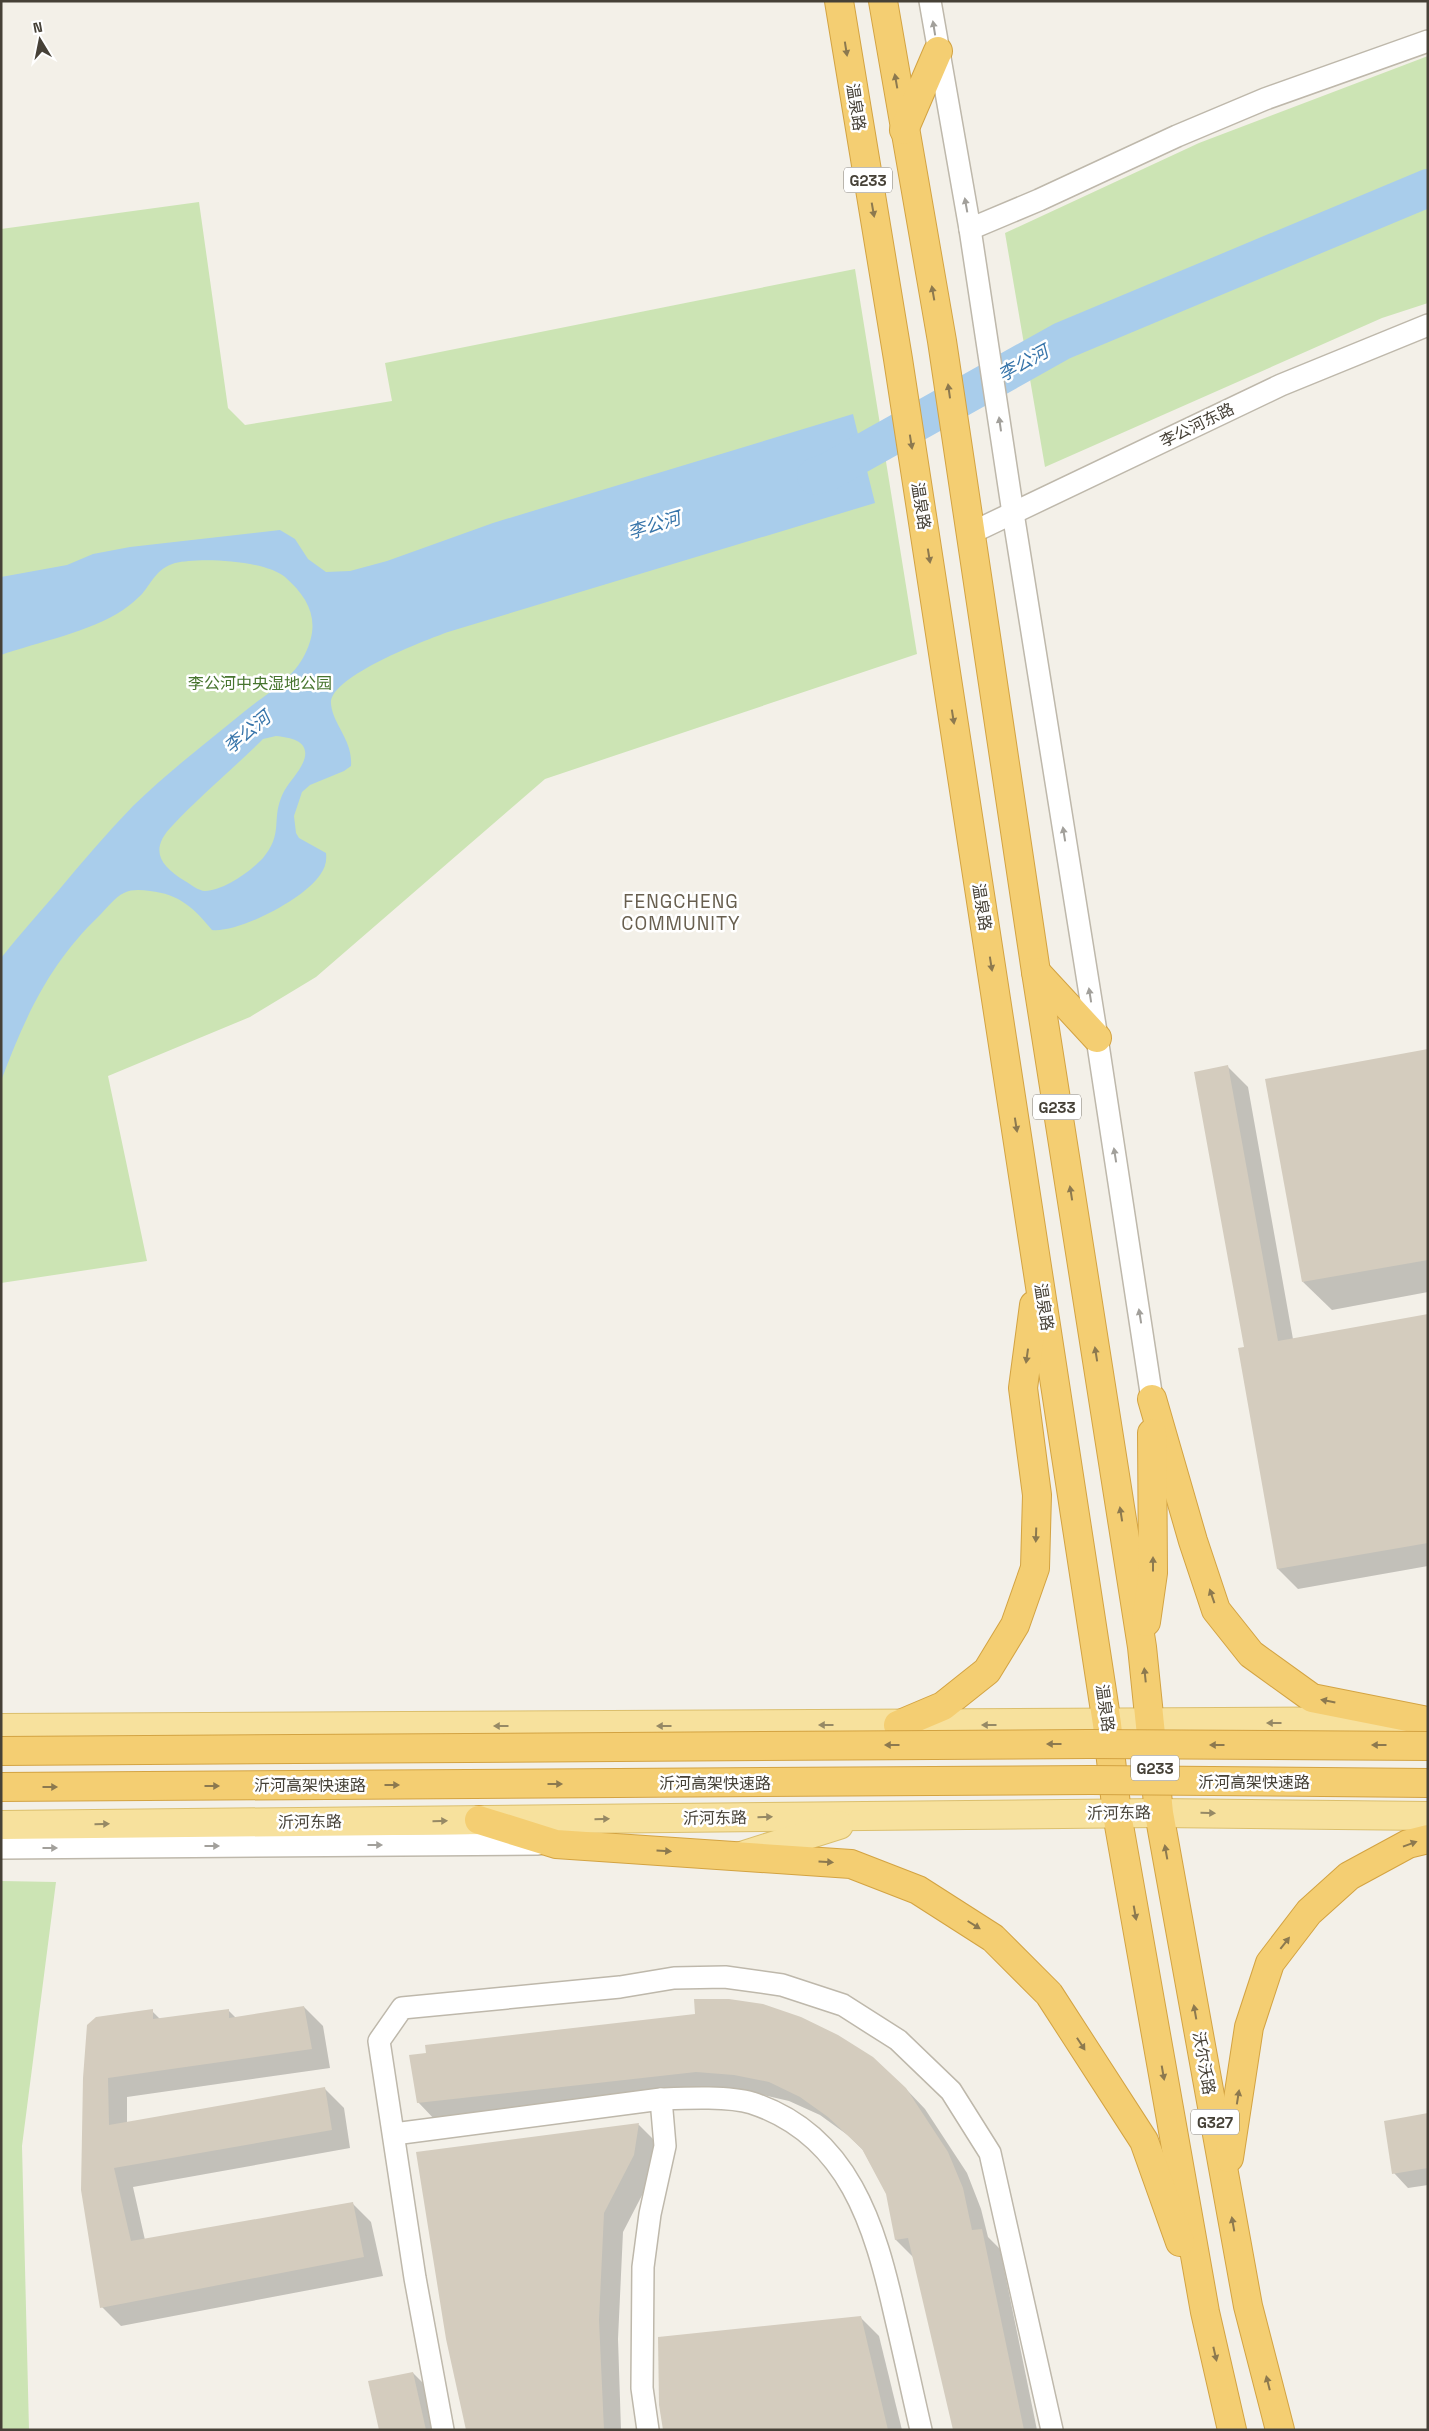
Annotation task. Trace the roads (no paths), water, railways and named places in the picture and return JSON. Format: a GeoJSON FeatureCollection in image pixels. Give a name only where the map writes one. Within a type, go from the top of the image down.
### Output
{"type":"FeatureCollection","features":[{"type":"Feature","properties":{"kind":"highway","name":"温泉路"},"geometry":{"type":"LineString","coordinates":[[839,1],[898,359],[1108,1724],[1117,1814]]}},
{"type":"Feature","properties":{"kind":"highway","name":"G233"},"geometry":{"type":"LineString","coordinates":[[883,1],[942,341],[1036,972],[1142,1647],[1159,1813]]}},
{"type":"Feature","properties":{"kind":"highway"},"geometry":{"type":"LineString","coordinates":[[904,130],[938,51]]}},
{"type":"Feature","properties":{"kind":"highway"},"geometry":{"type":"LineString","coordinates":[[1036,972],[1097,1038]]}},
{"type":"Feature","properties":{"kind":"highway"},"geometry":{"type":"LineString","coordinates":[[898,1725],[943,1706],[987,1671],[1015,1625],[1035,1568],[1037,1495],[1023,1388],[1038,1274]]}},
{"type":"Feature","properties":{"kind":"highway"},"geometry":{"type":"LineString","coordinates":[[1142,1647],[1154,1573],[1152,1399]]}},
{"type":"Feature","properties":{"kind":"highway"},"geometry":{"type":"LineString","coordinates":[[1152,1399],[1193,1542],[1216,1610],[1251,1654],[1312,1698],[1428,1721]]}},
{"type":"Feature","properties":{"kind":"highway"},"geometry":{"type":"LineString","coordinates":[[1037,1495],[1084,1568]]}},
{"type":"Feature","properties":{"kind":"highway"},"geometry":{"type":"LineString","coordinates":[[1,1751],[1089,1744],[1428,1746]]}},
{"type":"Feature","properties":{"kind":"highway","name":"沂河高架快速路"},"geometry":{"type":"LineString","coordinates":[[1,1787],[1080,1780],[1428,1783]]}},
{"type":"Feature","properties":{"kind":"highway","name":"沃尔沃路"},"geometry":{"type":"LineString","coordinates":[[1159,1813],[1248,2306],[1280,2430]]}},
{"type":"Feature","properties":{"kind":"highway","name":"G327"},"geometry":{"type":"LineString","coordinates":[[1117,1814],[1205,2312],[1232,2430]]}},
{"type":"Feature","properties":{"kind":"highway"},"geometry":{"type":"LineString","coordinates":[[479,1820],[556,1844],[851,1864],[918,1890],[993,1938],[1049,1994],[1144,2142],[1205,2312]]}},
{"type":"Feature","properties":{"kind":"highway"},"geometry":{"type":"LineString","coordinates":[[1225,2179],[1249,2027],[1270,1963],[1309,1912],[1349,1876],[1408,1844],[1428,1839]]}},
{"type":"Feature","properties":{"kind":"main road"},"geometry":{"type":"LineString","coordinates":[[1,1728],[1428,1721]]}},
{"type":"Feature","properties":{"kind":"main road","name":"沂河东路"},"geometry":{"type":"LineString","coordinates":[[1,1825],[1159,1813],[1428,1816]]}},
{"type":"Feature","properties":{"kind":"main road"},"geometry":{"type":"LineString","coordinates":[[741,1856],[868,1816]]}},
{"type":"Feature","properties":{"kind":"street"},"geometry":{"type":"LineString","coordinates":[[930,1],[985,322],[1013,513],[1097,1038],[1152,1399]]}},
{"type":"Feature","properties":{"kind":"street"},"geometry":{"type":"LineString","coordinates":[[970,229],[1048,196],[1186,132],[1265,99],[1428,41]]}},
{"type":"Feature","properties":{"kind":"street","name":"李公河东路"},"geometry":{"type":"LineString","coordinates":[[971,533],[1282,385],[1428,326]]}},
{"type":"Feature","properties":{"kind":"street"},"geometry":{"type":"LineString","coordinates":[[1,1848],[556,1844]]}},
{"type":"Feature","properties":{"kind":"street"},"geometry":{"type":"LineString","coordinates":[[443,2430],[415,2278],[379,2041],[402,2008],[620,1987],[674,1978],[725,1978],[782,1985],[843,2005],[898,2040],[951,2091],[990,2153],[1052,2430]]}},
{"type":"Feature","properties":{"kind":"street"},"geometry":{"type":"LineString","coordinates":[[394,2134],[661,2099],[701,2098],[751,2103],[794,2123],[826,2148],[854,2187],[874,2234],[921,2430]]}},
{"type":"Feature","properties":{"kind":"street"},"geometry":{"type":"LineString","coordinates":[[648,2430],[642,2388],[643,2267],[650,2214],[665,2146],[661,2099]]}},
{"type":"Feature","properties":{"kind":"water"},"geometry":{"type":"Polygon","coordinates":[[[853,414],[875,503],[448,632],[401,651],[361,671],[345,682],[334,693],[331,704],[335,719],[349,748],[351,766],[344,771],[310,785],[302,792],[294,816],[296,833],[299,838],[326,853],[324,867],[320,875],[300,894],[270,913],[238,926],[224,929],[212,930],[185,903],[169,895],[140,890],[130,891],[121,895],[81,934],[52,972],[29,1013],[1,1081],[1,958],[85,858],[146,793],[294,671],[310,642],[312,621],[307,603],[301,594],[294,585],[276,571],[232,561],[186,561],[175,563],[163,569],[138,598],[110,618],[80,630],[1,655],[1,577],[67,565],[93,554],[130,547],[280,530],[295,539],[308,559],[326,572],[350,571],[387,561],[493,523],[853,414]],[[276,736],[263,739],[173,825],[161,842],[159,849],[163,863],[176,875],[200,890],[220,888],[236,879],[263,858],[273,842],[278,806],[287,787],[304,761],[305,754],[302,744],[291,739],[276,736]]]}},
{"type":"Feature","properties":{"kind":"waterway","name":"李公河"},"geometry":{"type":"LineString","coordinates":[[816,476],[828,472],[1062,341],[1428,188]]}},
{"type":"Feature","properties":{"kind":"district","name":"FENGCHENG COMMUNITY"},"geometry":{"type":"Point","coordinates":[681,912]}},
{"type":"Feature","properties":{"kind":"park label","name":"李公河中央湿地公园"},"geometry":{"type":"Point","coordinates":[260,683]}}]}
